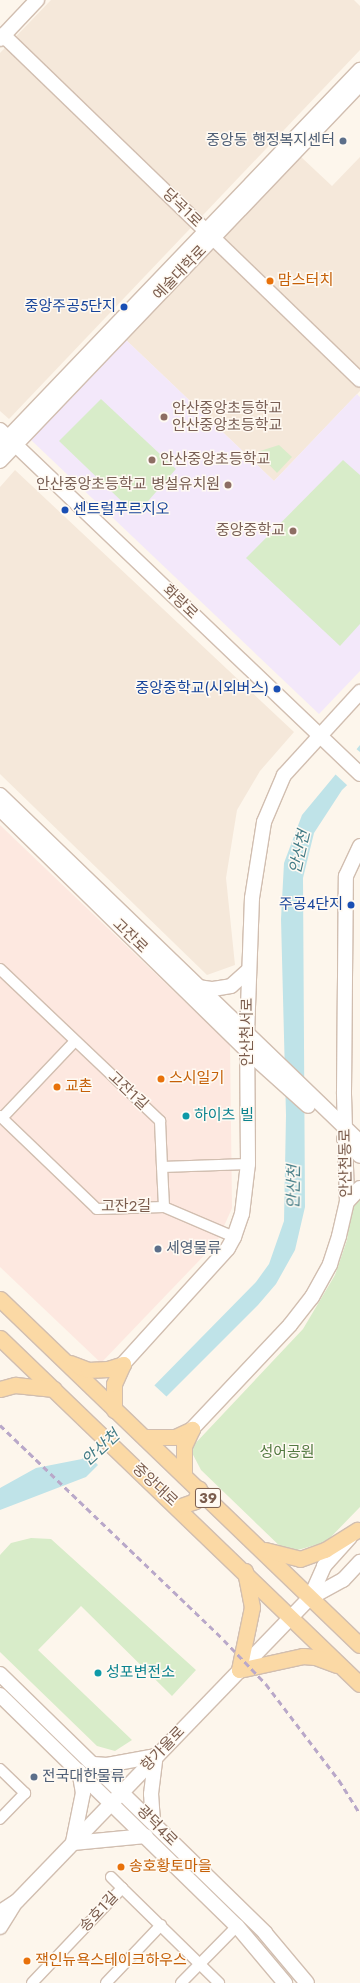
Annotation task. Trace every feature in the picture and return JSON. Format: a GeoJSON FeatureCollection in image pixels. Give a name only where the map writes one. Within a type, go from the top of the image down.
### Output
{"type":"FeatureCollection","features":[{"type":"Feature","properties":{"kind":"main road","name":"중앙대로"},"geometry":{"type":"LineString","coordinates":[[0,1299],[152,1440],[184,1476],[264,1550],[310,1598],[360,1644]]}},
{"type":"Feature","properties":{"kind":"main road","name":"중앙대로"},"geometry":{"type":"LineString","coordinates":[[0,1338],[245,1570],[360,1684]]}},
{"type":"Feature","properties":{"kind":"main road"},"geometry":{"type":"LineString","coordinates":[[64,1360],[88,1370],[108,1369],[123,1364]]}},
{"type":"Feature","properties":{"kind":"main road"},"geometry":{"type":"LineString","coordinates":[[111,1403],[114,1384],[123,1364]]}},
{"type":"Feature","properties":{"kind":"main road"},"geometry":{"type":"LineString","coordinates":[[0,1389],[15,1385],[54,1389]]}},
{"type":"Feature","properties":{"kind":"main road"},"geometry":{"type":"LineString","coordinates":[[152,1440],[175,1437],[192,1429]]}},
{"type":"Feature","properties":{"kind":"main road"},"geometry":{"type":"LineString","coordinates":[[184,1476],[184,1446],[192,1429]]}},
{"type":"Feature","properties":{"kind":"main road"},"geometry":{"type":"LineString","coordinates":[[178,1508],[195,1501],[199,1489]]}},
{"type":"Feature","properties":{"kind":"main road"},"geometry":{"type":"LineString","coordinates":[[264,1550],[300,1559],[325,1550],[358,1528]]}},
{"type":"Feature","properties":{"kind":"main road"},"geometry":{"type":"LineString","coordinates":[[245,1570],[252,1607],[239,1670],[303,1656],[315,1656],[344,1668]]}},
{"type":"Feature","properties":{"kind":"street"},"geometry":{"type":"LineString","coordinates":[[2,37],[37,0]]}},
{"type":"Feature","properties":{"kind":"street","name":"당곡1로"},"geometry":{"type":"LineString","coordinates":[[2,37],[360,380]]}},
{"type":"Feature","properties":{"kind":"street","name":"예술대학로"},"geometry":{"type":"LineString","coordinates":[[210,235],[360,70]]}},
{"type":"Feature","properties":{"kind":"street","name":"예술대학로"},"geometry":{"type":"LineString","coordinates":[[0,461],[6,439],[360,84]]}},
{"type":"Feature","properties":{"kind":"street","name":"화랑로"},"geometry":{"type":"LineString","coordinates":[[6,439],[360,774]]}},
{"type":"Feature","properties":{"kind":"street","name":"안산천서로"},"geometry":{"type":"LineString","coordinates":[[123,1364],[228,1248],[234,1237],[242,1214],[248,1164],[253,1049],[247,1034],[252,898],[264,822],[284,775],[360,692]]}},
{"type":"Feature","properties":{"kind":"street","name":"고잔로"},"geometry":{"type":"LineString","coordinates":[[0,795],[247,1034]]}},
{"type":"Feature","properties":{"kind":"street","name":"고잔로"},"geometry":{"type":"LineString","coordinates":[[0,810],[253,1049],[260,1062],[330,1121]]}},
{"type":"Feature","properties":{"kind":"street","name":"안산천동로"},"geometry":{"type":"LineString","coordinates":[[192,1429],[290,1326],[312,1297],[330,1264],[348,1202],[351,1137],[345,908],[346,876],[360,846]]}},
{"type":"Feature","properties":{"kind":"street","name":"고잔1길"},"geometry":{"type":"LineString","coordinates":[[0,970],[160,1121],[164,1207]]}},
{"type":"Feature","properties":{"kind":"street"},"geometry":{"type":"LineString","coordinates":[[198,988],[218,989],[231,986],[249,970]]}},
{"type":"Feature","properties":{"kind":"street"},"geometry":{"type":"LineString","coordinates":[[1,1117],[75,1040]]}},
{"type":"Feature","properties":{"kind":"street"},"geometry":{"type":"LineString","coordinates":[[253,1049],[330,1121],[351,1137],[360,1156]]}},
{"type":"Feature","properties":{"kind":"street","name":"고잔2길"},"geometry":{"type":"LineString","coordinates":[[1,1117],[97,1209],[164,1207],[234,1237]]}},
{"type":"Feature","properties":{"kind":"street"},"geometry":{"type":"LineString","coordinates":[[162,1167],[248,1164]]}},
{"type":"Feature","properties":{"kind":"street"},"geometry":{"type":"LineString","coordinates":[[348,1202],[360,1188]]}},
{"type":"Feature","properties":{"kind":"street","name":"항가울로"},"geometry":{"type":"LineString","coordinates":[[310,1598],[324,1566],[358,1528]]}},
{"type":"Feature","properties":{"kind":"street","name":"항가울로"},"geometry":{"type":"LineString","coordinates":[[0,1927],[17,1901],[291,1616],[310,1598],[343,1580],[360,1562]]}},
{"type":"Feature","properties":{"kind":"street","name":"광덕4로"},"geometry":{"type":"LineString","coordinates":[[0,1674],[122,1791],[265,1933],[306,1983]]}},
{"type":"Feature","properties":{"kind":"street","name":"광덕4로"},"geometry":{"type":"LineString","coordinates":[[0,1694],[237,1926],[285,1983]]}},
{"type":"Feature","properties":{"kind":"street"},"geometry":{"type":"LineString","coordinates":[[93,1764],[107,1765],[156,1756],[151,1794],[153,1822]]}},
{"type":"Feature","properties":{"kind":"street"},"geometry":{"type":"LineString","coordinates":[[0,1769],[25,1793],[0,1820]]}},
{"type":"Feature","properties":{"kind":"street"},"geometry":{"type":"LineString","coordinates":[[78,1770],[84,1793],[73,1843],[146,1836]]}},
{"type":"Feature","properties":{"kind":"street"},"geometry":{"type":"LineString","coordinates":[[111,1877],[122,1888]]}},
{"type":"Feature","properties":{"kind":"street","name":"송호1길"},"geometry":{"type":"LineString","coordinates":[[32,1983],[122,1888],[219,1983]]}},
{"type":"Feature","properties":{"kind":"street","name":"항가울로"},"geometry":{"type":"LineString","coordinates":[[0,1912],[17,1901]]}},
{"type":"Feature","properties":{"kind":"street"},"geometry":{"type":"LineString","coordinates":[[106,1983],[161,1925]]}},
{"type":"Feature","properties":{"kind":"street"},"geometry":{"type":"LineString","coordinates":[[181,1983],[237,1926]]}},
{"type":"Feature","properties":{"kind":"shaded area"},"geometry":{"type":"Polygon","coordinates":[[[51,0],[354,0],[360,6],[360,50],[9,419],[0,411],[0,53],[51,0]]]}},
{"type":"Feature","properties":{"kind":"shaded area"},"geometry":{"type":"Polygon","coordinates":[[[300,156],[332,186],[360,157],[360,391],[274,481],[125,339],[300,156]]]}},
{"type":"Feature","properties":{"kind":"shaded area"},"geometry":{"type":"Polygon","coordinates":[[[125,339],[274,481],[357,394],[360,397],[360,671],[319,714],[30,439],[125,339]]]}},
{"type":"Feature","properties":{"kind":"shaded area"},"geometry":{"type":"Polygon","coordinates":[[[15,470],[294,732],[260,771],[237,810],[226,878],[235,965],[207,975],[0,774],[0,487],[15,470]]]}},
{"type":"Feature","properties":{"kind":"shaded area"},"geometry":{"type":"Polygon","coordinates":[[[0,825],[230,1045],[232,1208],[217,1242],[101,1363],[0,1267],[0,825]]]}},
{"type":"Feature","properties":{"kind":"green space"},"geometry":{"type":"Polygon","coordinates":[[[101,399],[176,469],[136,515],[59,441],[101,399]]]}},
{"type":"Feature","properties":{"kind":"green space"},"geometry":{"type":"Polygon","coordinates":[[[279,445],[292,457],[277,473],[257,452],[279,445]]]}},
{"type":"Feature","properties":{"kind":"green space"},"geometry":{"type":"Polygon","coordinates":[[[343,460],[360,475],[360,624],[340,646],[246,558],[343,460]]]}},
{"type":"Feature","properties":{"kind":"green space","name":"성어공원"},"geometry":{"type":"Polygon","coordinates":[[[360,1194],[360,1507],[326,1542],[287,1553],[201,1470],[190,1449],[303,1329],[335,1275],[347,1240],[352,1202],[360,1194]]]}},
{"type":"Feature","properties":{"kind":"green space"},"geometry":{"type":"Polygon","coordinates":[[[31,1538],[51,1539],[196,1670],[172,1696],[81,1606],[38,1650],[132,1740],[115,1751],[97,1746],[0,1652],[0,1555],[11,1543],[31,1538]]]}},
{"type":"Feature","properties":{"kind":"water","name":"안산천"},"geometry":{"type":"Polygon","coordinates":[[[360,745],[360,773],[342,790],[314,833],[303,878],[305,1207],[295,1250],[276,1284],[258,1305],[86,1477],[0,1510],[0,1488],[36,1468],[82,1459],[256,1282],[269,1264],[284,1221],[286,1115],[281,919],[284,863],[302,815],[360,745]]]}},
{"type":"Feature","properties":{"kind":"pier"},"geometry":{"type":"Polygon","coordinates":[[[355,748],[360,752],[360,776],[348,786],[334,773],[355,748]]]}},
{"type":"Feature","properties":{"kind":"pier"},"geometry":{"type":"Polygon","coordinates":[[[154,1385],[168,1398],[100,1467],[86,1453],[154,1385]]]}},
{"type":"Feature","properties":{"kind":"railway"},"geometry":{"type":"LineString","coordinates":[[0,1425],[224,1640],[266,1684],[339,1780],[360,1814]]}},
{"type":"Feature","properties":{"kind":"place","name":"중앙동 행정복지센터"},"geometry":{"type":"Point","coordinates":[343,141]}},
{"type":"Feature","properties":{"kind":"place","name":"맘스터치"},"geometry":{"type":"Point","coordinates":[270,281]}},
{"type":"Feature","properties":{"kind":"place","name":"중앙주공5단지"},"geometry":{"type":"Point","coordinates":[124,307]}},
{"type":"Feature","properties":{"kind":"place","name":"안산중앙초등학교 안산중앙초등학교"},"geometry":{"type":"Point","coordinates":[164,417]}},
{"type":"Feature","properties":{"kind":"place","name":"안산중앙초등학교"},"geometry":{"type":"Point","coordinates":[152,460]}},
{"type":"Feature","properties":{"kind":"place","name":"안산중앙초등학교 병설유치원"},"geometry":{"type":"Point","coordinates":[228,485]}},
{"type":"Feature","properties":{"kind":"place","name":"센트럴푸르지오"},"geometry":{"type":"Point","coordinates":[65,510]}},
{"type":"Feature","properties":{"kind":"place","name":"중앙중학교"},"geometry":{"type":"Point","coordinates":[293,531]}},
{"type":"Feature","properties":{"kind":"place","name":"중앙중학교(시외버스)"},"geometry":{"type":"Point","coordinates":[277,689]}},
{"type":"Feature","properties":{"kind":"place","name":"주공4단지"},"geometry":{"type":"Point","coordinates":[351,905]}},
{"type":"Feature","properties":{"kind":"place","name":"스시일기"},"geometry":{"type":"Point","coordinates":[161,1079]}},
{"type":"Feature","properties":{"kind":"place","name":"교촌"},"geometry":{"type":"Point","coordinates":[57,1087]}},
{"type":"Feature","properties":{"kind":"place","name":"하이츠 빌"},"geometry":{"type":"Point","coordinates":[186,1116]}},
{"type":"Feature","properties":{"kind":"place","name":"세영물류"},"geometry":{"type":"Point","coordinates":[158,1249]}},
{"type":"Feature","properties":{"kind":"place","name":"성포변전소"},"geometry":{"type":"Point","coordinates":[98,1673]}},
{"type":"Feature","properties":{"kind":"place","name":"전국대한물류"},"geometry":{"type":"Point","coordinates":[34,1777]}},
{"type":"Feature","properties":{"kind":"place","name":"송호황토마을"},"geometry":{"type":"Point","coordinates":[121,1867]}},
{"type":"Feature","properties":{"kind":"place","name":"잭인뉴욕스테이크하우스"},"geometry":{"type":"Point","coordinates":[27,1961]}}]}
